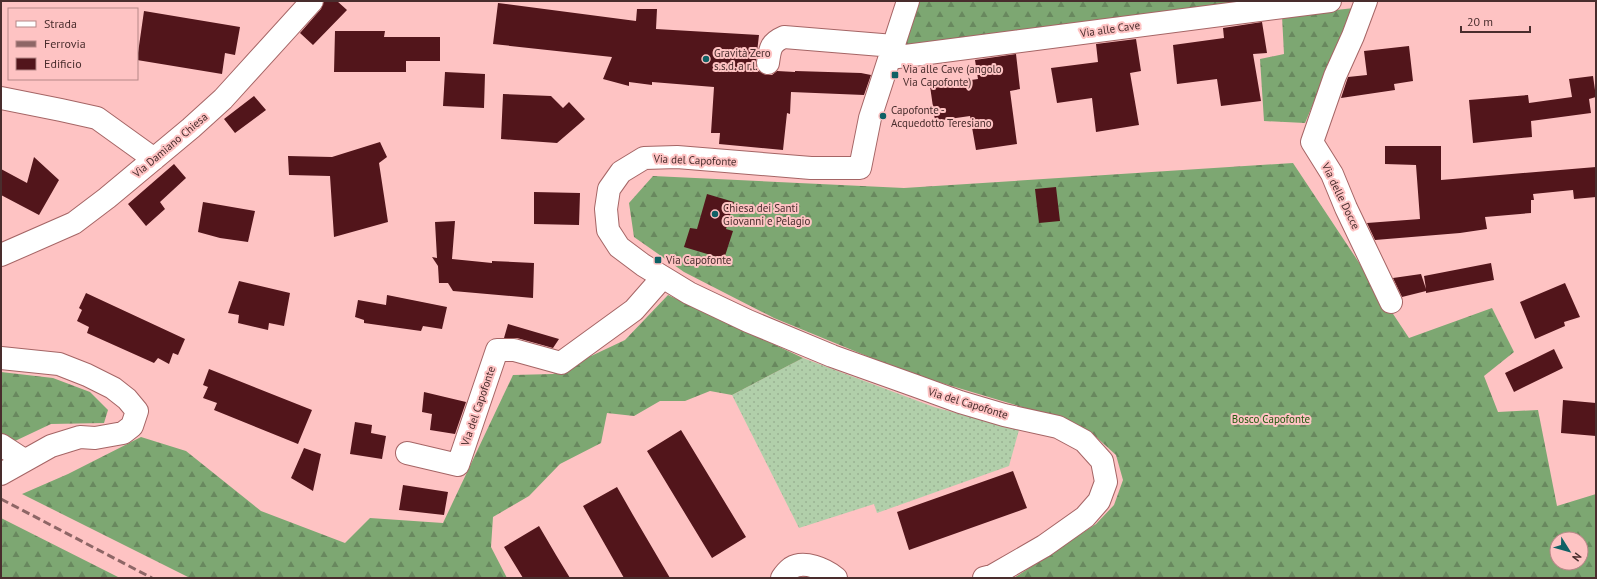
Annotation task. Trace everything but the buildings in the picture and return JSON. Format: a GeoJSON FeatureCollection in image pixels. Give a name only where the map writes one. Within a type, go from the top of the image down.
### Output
{"type":"FeatureCollection","features":[{"type":"Feature","properties":{"kind":"street","name":"Via Damiano Chiesa"},"geometry":{"type":"LineString","coordinates":[[1,255],[74,223],[107,198],[191,128],[223,99],[312,1]]}},
{"type":"Feature","properties":{"kind":"street"},"geometry":{"type":"LineString","coordinates":[[892,52],[908,1]]}},
{"type":"Feature","properties":{"kind":"street","name":"Via alle Cave"},"geometry":{"type":"LineString","coordinates":[[768,63],[770,48],[776,41],[784,37],[892,52],[1330,1]]}},
{"type":"Feature","properties":{"kind":"street","name":"Via delle Docce"},"geometry":{"type":"LineString","coordinates":[[1366,1],[1353,36],[1335,76],[1312,142],[1332,174],[1346,208],[1390,302]]}},
{"type":"Feature","properties":{"kind":"street","name":"Via del Capofonte"},"geometry":{"type":"LineString","coordinates":[[892,52],[870,118],[860,168],[811,168],[677,157],[644,158],[621,172],[609,189],[606,209],[608,230],[619,247],[643,265],[689,293],[748,321],[832,356],[960,402],[1004,415],[1058,427],[1084,441],[1102,461],[1106,482],[1099,501],[1085,517],[1044,546],[992,576],[984,578]]}},
{"type":"Feature","properties":{"kind":"street"},"geometry":{"type":"LineString","coordinates":[[1,98],[97,118],[154,159]]}},
{"type":"Feature","properties":{"kind":"street","name":"Via del Capofonte"},"geometry":{"type":"LineString","coordinates":[[407,453],[458,465],[497,350],[514,350],[561,363],[634,310],[664,277]]}},
{"type":"Feature","properties":{"kind":"street"},"geometry":{"type":"LineString","coordinates":[[1,358],[59,364],[87,375],[113,388],[127,399],[136,411],[132,426],[123,433],[95,438],[80,436],[51,446],[1,474]]}},
{"type":"Feature","properties":{"kind":"street"},"geometry":{"type":"LineString","coordinates":[[1,445],[24,460]]}},
{"type":"Feature","properties":{"kind":"street"},"geometry":{"type":"LineString","coordinates":[[782,578],[790,569],[798,565],[817,567],[836,578]]}},
{"type":"Feature","properties":{"kind":"green space"},"geometry":{"type":"Polygon","coordinates":[[[920,1],[1245,1],[905,45],[920,1]]]}},
{"type":"Feature","properties":{"kind":"green space"},"geometry":{"type":"Polygon","coordinates":[[[1354,8],[1305,123],[1264,121],[1260,59],[1284,54],[1282,16],[1354,8]]]}},
{"type":"Feature","properties":{"kind":"green space","name":"Bosco Capofonte"},"geometry":{"type":"Polygon","coordinates":[[[1293,163],[1409,338],[1492,308],[1514,352],[1484,376],[1498,412],[1538,410],[1557,506],[1596,494],[1596,578],[1014,578],[1096,524],[1114,505],[1123,480],[1116,455],[1094,435],[1069,421],[908,373],[774,318],[684,272],[634,237],[629,203],[653,176],[904,188],[1293,163]]]}},
{"type":"Feature","properties":{"kind":"green space"},"geometry":{"type":"Polygon","coordinates":[[[668,295],[803,358],[732,395],[710,391],[685,401],[660,401],[634,416],[607,413],[601,443],[560,464],[529,496],[493,517],[491,547],[507,578],[190,578],[22,494],[68,474],[141,437],[186,451],[261,511],[345,543],[370,518],[443,523],[513,375],[553,374],[625,340],[668,295]]]}},
{"type":"Feature","properties":{"kind":"green space"},"geometry":{"type":"Polygon","coordinates":[[[803,358],[934,407],[1019,430],[1009,466],[877,513],[874,504],[799,528],[732,395],[803,358]]]}},
{"type":"Feature","properties":{"kind":"green space"},"geometry":{"type":"Polygon","coordinates":[[[1,372],[53,378],[90,392],[108,410],[104,423],[51,424],[15,441],[1,453],[1,372]]]}},
{"type":"Feature","properties":{"kind":"green space"},"geometry":{"type":"Polygon","coordinates":[[[1,518],[120,578],[1,578],[1,518]]]}},
{"type":"Feature","properties":{"kind":"railway"},"geometry":{"type":"LineString","coordinates":[[1,499],[152,578]]}},
{"type":"Feature","properties":{"kind":"place","name":"Gravità Zero s.s.d. a r.l."},"geometry":{"type":"Point","coordinates":[706,59]}},
{"type":"Feature","properties":{"kind":"place","name":"Via alle Cave (angolo Via Capofonte)"},"geometry":{"type":"Point","coordinates":[895,75]}},
{"type":"Feature","properties":{"kind":"place","name":"Capofonte - Acquedotto Teresiano"},"geometry":{"type":"Point","coordinates":[883,116]}},
{"type":"Feature","properties":{"kind":"place","name":"Chiesa dei Santi Giovanni e Pelagio"},"geometry":{"type":"Point","coordinates":[715,214]}},
{"type":"Feature","properties":{"kind":"place","name":"Via Capofonte"},"geometry":{"type":"Point","coordinates":[658,260]}}]}
